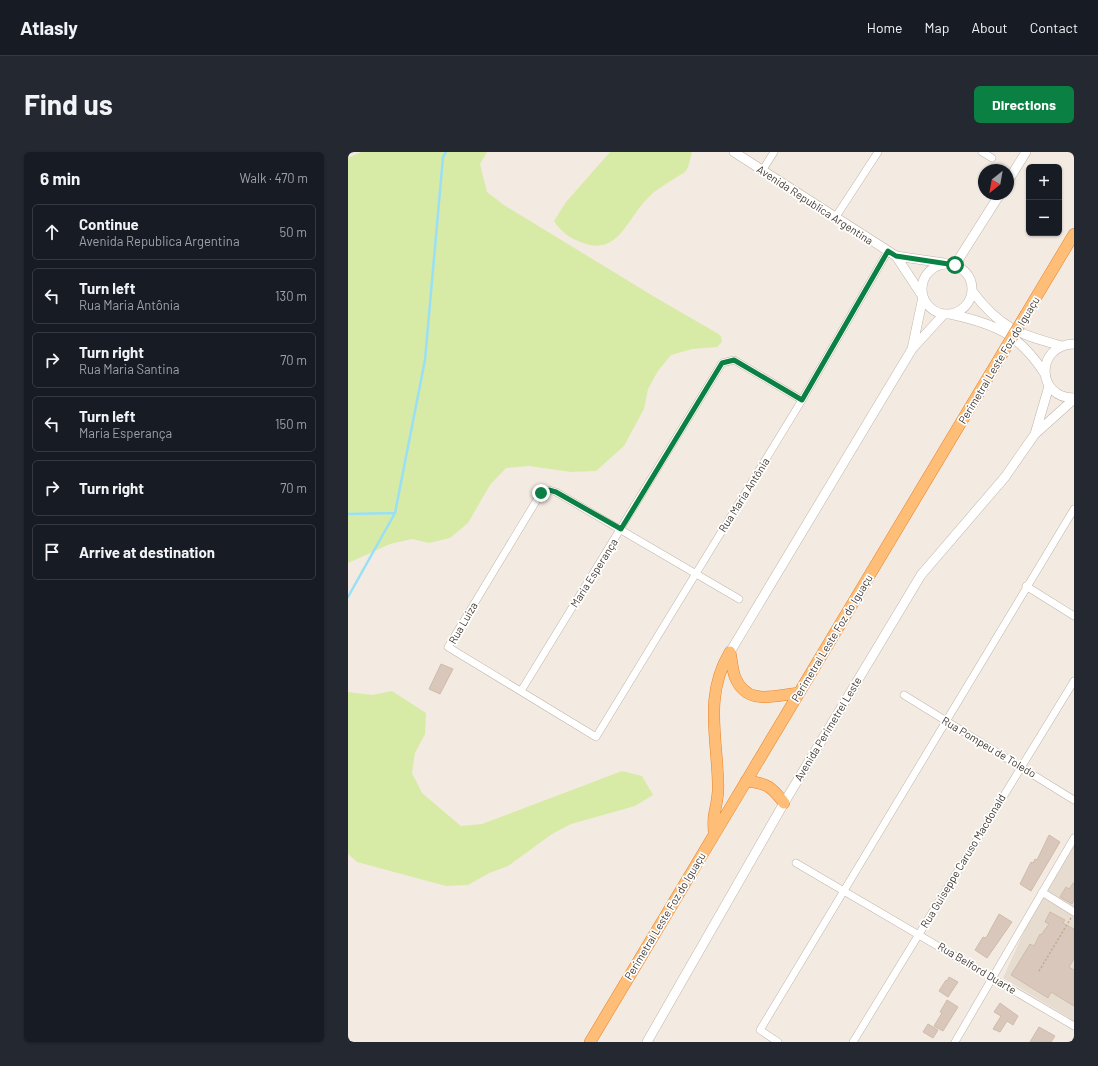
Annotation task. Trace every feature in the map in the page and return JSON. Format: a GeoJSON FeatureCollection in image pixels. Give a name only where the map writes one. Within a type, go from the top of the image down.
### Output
{"type":"FeatureCollection","features":[{"type":"Feature","properties":{"kind":"highway","name":"Perimetral Leste Foz do Iguaçu"},"geometry":{"type":"LineString","coordinates":[[590,1042],[1074,234]]}},
{"type":"Feature","properties":{"kind":"highway"},"geometry":{"type":"LineString","coordinates":[[730,652],[737,680],[748,692],[765,698],[799,693]]}},
{"type":"Feature","properties":{"kind":"highway"},"geometry":{"type":"LineString","coordinates":[[714,835],[713,817],[718,784],[712,714],[713,702],[721,670],[730,652]]}},
{"type":"Feature","properties":{"kind":"highway"},"geometry":{"type":"LineString","coordinates":[[746,781],[762,782],[774,790],[784,803]]}},
{"type":"Feature","properties":{"kind":"street","name":"Avenida Republica Argentina"},"geometry":{"type":"LineString","coordinates":[[734,152],[892,254],[923,297]]}},
{"type":"Feature","properties":{"kind":"street"},"geometry":{"type":"LineString","coordinates":[[762,171],[774,152]]}},
{"type":"Feature","properties":{"kind":"street"},"geometry":{"type":"LineString","coordinates":[[835,218],[878,152]]}},
{"type":"Feature","properties":{"kind":"street"},"geometry":{"type":"LineString","coordinates":[[982,152],[992,158]]}},
{"type":"Feature","properties":{"kind":"street"},"geometry":{"type":"LineString","coordinates":[[1014,171],[1026,152]]}},
{"type":"Feature","properties":{"kind":"street"},"geometry":{"type":"LineString","coordinates":[[955,265],[996,200]]}},
{"type":"Feature","properties":{"kind":"street","name":"Avenida Republica Argentina"},"geometry":{"type":"LineString","coordinates":[[892,254],[944,263]]}},
{"type":"Feature","properties":{"kind":"street","name":"Rua Maria Antônia"},"geometry":{"type":"LineString","coordinates":[[596,737],[892,254]]}},
{"type":"Feature","properties":{"kind":"street"},"geometry":{"type":"LineString","coordinates":[[912,349],[923,297],[921,286],[925,275],[933,267],[944,263],[955,265],[968,275],[972,291],[984,307],[1013,330],[1026,336],[1070,343]]}},
{"type":"Feature","properties":{"kind":"street"},"geometry":{"type":"LineString","coordinates":[[730,652],[912,349],[947,314],[965,306],[972,291]]}},
{"type":"Feature","properties":{"kind":"street"},"geometry":{"type":"LineString","coordinates":[[923,297],[933,310],[983,322],[1018,342],[1032,355],[1045,374],[1049,386],[1058,394],[1074,398]]}},
{"type":"Feature","properties":{"kind":"street"},"geometry":{"type":"LineString","coordinates":[[1045,374],[1048,357],[1057,348],[1070,343]]}},
{"type":"Feature","properties":{"kind":"street","name":"Maria Esperança"},"geometry":{"type":"LineString","coordinates":[[521,691],[621,529],[716,370],[722,363],[734,360],[802,400]]}},
{"type":"Feature","properties":{"kind":"street","name":"Avenida Perimetrel Leste"},"geometry":{"type":"LineString","coordinates":[[1036,434],[1049,386]]}},
{"type":"Feature","properties":{"kind":"street","name":"Avenida Perimetrel Leste"},"geometry":{"type":"LineString","coordinates":[[647,1042],[784,803],[921,575],[1005,477],[1036,434],[1074,398]]}},
{"type":"Feature","properties":{"kind":"street","name":"Rua Luiza"},"geometry":{"type":"LineString","coordinates":[[596,737],[448,647],[541,493],[549,490],[556,492],[621,529]]}},
{"type":"Feature","properties":{"kind":"street"},"geometry":{"type":"LineString","coordinates":[[778,1042],[760,1030],[947,722],[1026,586],[1074,509]]}},
{"type":"Feature","properties":{"kind":"street"},"geometry":{"type":"LineString","coordinates":[[621,529],[739,598]]}},
{"type":"Feature","properties":{"kind":"street"},"geometry":{"type":"LineString","coordinates":[[1026,586],[1074,616]]}},
{"type":"Feature","properties":{"kind":"street","name":"Rua Guiseppe Caruso Macdonald"},"geometry":{"type":"LineString","coordinates":[[852,1042],[1074,680]]}},
{"type":"Feature","properties":{"kind":"street","name":"Rua Pompeu de Toledo"},"geometry":{"type":"LineString","coordinates":[[904,696],[1021,766],[1074,800]]}},
{"type":"Feature","properties":{"kind":"street"},"geometry":{"type":"LineString","coordinates":[[955,1042],[1074,838]]}},
{"type":"Feature","properties":{"kind":"street","name":"Rua Belford Duarte"},"geometry":{"type":"LineString","coordinates":[[796,863],[993,977],[1074,1026]]}},
{"type":"Feature","properties":{"kind":"street"},"geometry":{"type":"LineString","coordinates":[[1042,892],[1073,910]]}},
{"type":"Feature","properties":{"kind":"path"},"geometry":{"type":"LineString","coordinates":[[1039,972],[1073,910]]}},
{"type":"Feature","properties":{"kind":"shaded area"},"geometry":{"type":"Polygon","coordinates":[[[1074,842],[1074,1021],[1003,978],[1042,892],[1074,842]]]}},
{"type":"Feature","properties":{"kind":"green space"},"geometry":{"type":"Polygon","coordinates":[[[361,152],[487,152],[480,164],[487,192],[504,205],[658,299],[717,333],[721,336],[722,342],[717,347],[692,349],[671,355],[658,371],[648,389],[644,409],[624,446],[596,471],[571,472],[529,466],[506,468],[490,485],[468,523],[450,538],[429,543],[412,539],[390,544],[348,563],[348,158],[361,152]]]}},
{"type":"Feature","properties":{"kind":"green space"},"geometry":{"type":"Polygon","coordinates":[[[610,152],[692,152],[685,172],[650,195],[621,233],[613,240],[605,244],[595,246],[583,243],[567,235],[554,221],[566,202],[610,152]]]}},
{"type":"Feature","properties":{"kind":"green space"},"geometry":{"type":"Polygon","coordinates":[[[392,691],[426,713],[425,734],[415,753],[412,773],[422,793],[461,826],[482,824],[622,771],[642,776],[653,795],[635,806],[571,824],[552,834],[508,866],[489,873],[468,885],[446,886],[357,862],[348,854],[348,692],[372,695],[392,691]]]}},
{"type":"Feature","properties":{"kind":"building"},"geometry":{"type":"Polygon","coordinates":[[[441,664],[453,669],[440,694],[429,689],[441,664]]]}},
{"type":"Feature","properties":{"kind":"building"},"geometry":{"type":"Polygon","coordinates":[[[1049,835],[1060,842],[1031,891],[1020,884],[1031,862],[1033,863],[1035,859],[1037,860],[1049,835]]]}},
{"type":"Feature","properties":{"kind":"building"},"geometry":{"type":"Polygon","coordinates":[[[1074,882],[1074,900],[1072,904],[1060,897],[1066,887],[1069,889],[1074,882]]]}},
{"type":"Feature","properties":{"kind":"building"},"geometry":{"type":"Polygon","coordinates":[[[1050,912],[1065,920],[1063,923],[1074,929],[1074,959],[1069,967],[1074,970],[1074,1006],[1051,992],[1048,998],[1011,975],[1030,944],[1034,946],[1040,934],[1041,935],[1049,924],[1045,922],[1050,912]]]}},
{"type":"Feature","properties":{"kind":"building"},"geometry":{"type":"Polygon","coordinates":[[[999,914],[1012,922],[987,958],[975,950],[983,937],[986,938],[999,914]]]}},
{"type":"Feature","properties":{"kind":"building"},"geometry":{"type":"Polygon","coordinates":[[[949,977],[958,982],[948,997],[939,991],[949,977]]]}},
{"type":"Feature","properties":{"kind":"building"},"geometry":{"type":"Polygon","coordinates":[[[947,1000],[958,1007],[943,1031],[934,1026],[942,1013],[940,1012],[947,1000]]]}},
{"type":"Feature","properties":{"kind":"building"},"geometry":{"type":"Polygon","coordinates":[[[1000,1003],[1018,1016],[1013,1025],[1007,1021],[1000,1032],[993,1029],[1001,1016],[994,1012],[1000,1003]]]}},
{"type":"Feature","properties":{"kind":"building"},"geometry":{"type":"Polygon","coordinates":[[[928,1024],[938,1030],[933,1038],[923,1032],[928,1024]]]}},
{"type":"Feature","properties":{"kind":"building"},"geometry":{"type":"Polygon","coordinates":[[[1039,1027],[1055,1036],[1051,1042],[1030,1042],[1039,1027]]]}},
{"type":"Feature","properties":{"kind":"waterway"},"geometry":{"type":"LineString","coordinates":[[348,597],[395,513],[425,360],[443,157],[446,152]]}},
{"type":"Feature","properties":{"kind":"waterway"},"geometry":{"type":"LineString","coordinates":[[348,514],[395,513]]}},
{"type":"Feature","properties":{"kind":"route"},"geometry":{"type":"LineString","coordinates":[[541,493],[549,490],[556,492],[621,529],[716,370],[722,363],[728,360],[734,360],[802,400],[888,251],[896,256],[955,265]]}}]}
